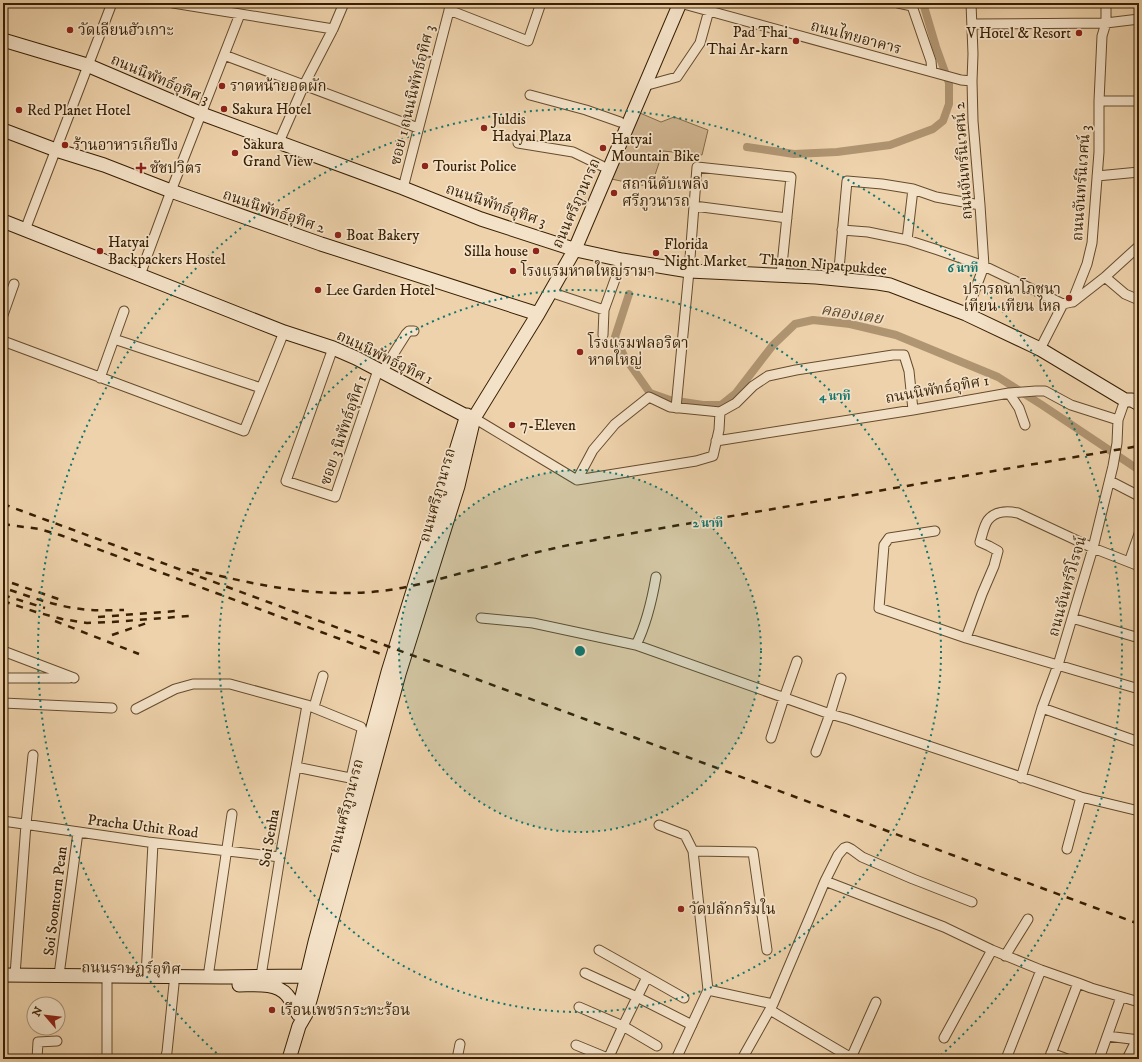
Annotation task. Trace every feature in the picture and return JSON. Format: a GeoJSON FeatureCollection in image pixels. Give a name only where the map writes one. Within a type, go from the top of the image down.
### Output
{"type":"FeatureCollection","features":[{"type":"Feature","properties":{"kind":"street"},"geometry":{"type":"LineString","coordinates":[[25,230],[112,3]]}},
{"type":"Feature","properties":{"kind":"street"},"geometry":{"type":"LineString","coordinates":[[173,3],[333,29]]}},
{"type":"Feature","properties":{"kind":"street"},"geometry":{"type":"LineString","coordinates":[[279,142],[304,85],[333,29],[344,3]]}},
{"type":"Feature","properties":{"kind":"street"},"geometry":{"type":"LineString","coordinates":[[450,6],[528,41],[541,3]]}},
{"type":"Feature","properties":{"kind":"street","name":"ถนนศรีภูวนารถ"},"geometry":{"type":"LineString","coordinates":[[312,976],[313,952],[355,779],[470,417],[479,398],[533,313],[570,248],[620,122],[673,3]]}},
{"type":"Feature","properties":{"kind":"street","name":"ถนนศรีภูวนารถ"},"geometry":{"type":"LineString","coordinates":[[533,313],[550,292],[644,86],[680,3]]}},
{"type":"Feature","properties":{"kind":"street","name":"ถนนไทยอาคาร"},"geometry":{"type":"LineString","coordinates":[[680,3],[710,7],[935,73],[961,80],[972,81]]}},
{"type":"Feature","properties":{"kind":"street"},"geometry":{"type":"LineString","coordinates":[[898,3],[912,5],[935,73]]}},
{"type":"Feature","properties":{"kind":"street","name":"ถนนจันทร์นิเวศน์ 2"},"geometry":{"type":"LineString","coordinates":[[966,314],[984,266],[973,121],[971,3]]}},
{"type":"Feature","properties":{"kind":"street","name":"ถนนจันทร์นิเวศน์ 3"},"geometry":{"type":"LineString","coordinates":[[1040,349],[1068,303],[1087,264],[1092,243],[1099,152],[1099,100],[1102,36],[1106,23],[1106,3]]}},
{"type":"Feature","properties":{"kind":"street","name":"ซอย 1 ถนนนิพัทธ์อุทิศ 3"},"geometry":{"type":"LineString","coordinates":[[403,188],[450,6]]}},
{"type":"Feature","properties":{"kind":"street"},"geometry":{"type":"LineString","coordinates":[[644,86],[677,77],[700,43],[710,7]]}},
{"type":"Feature","properties":{"kind":"street"},"geometry":{"type":"LineString","coordinates":[[140,276],[171,191],[240,14]]}},
{"type":"Feature","properties":{"kind":"street"},"geometry":{"type":"LineString","coordinates":[[972,24],[1106,23],[1139,19]]}},
{"type":"Feature","properties":{"kind":"street","name":"ถนนนิพัทธ์อุทิศ 3"},"geometry":{"type":"LineString","coordinates":[[3,40],[87,65],[202,114],[403,188],[481,219],[570,248]]}},
{"type":"Feature","properties":{"kind":"street"},"geometry":{"type":"LineString","coordinates":[[224,55],[418,128]]}},
{"type":"Feature","properties":{"kind":"street"},"geometry":{"type":"LineString","coordinates":[[530,95],[586,110],[620,122]]}},
{"type":"Feature","properties":{"kind":"street"},"geometry":{"type":"LineString","coordinates":[[1099,100],[1139,102]]}},
{"type":"Feature","properties":{"kind":"street","name":"ถนนนิพัทธ์อุทิศ 2"},"geometry":{"type":"LineString","coordinates":[[3,130],[321,244],[533,313]]}},
{"type":"Feature","properties":{"kind":"street"},"geometry":{"type":"LineString","coordinates":[[518,143],[572,152],[602,166]]}},
{"type":"Feature","properties":{"kind":"street"},"geometry":{"type":"LineString","coordinates":[[676,408],[697,167],[791,177],[781,275]]}},
{"type":"Feature","properties":{"kind":"street"},"geometry":{"type":"LineString","coordinates":[[1097,176],[1139,172]]}},
{"type":"Feature","properties":{"kind":"street"},"geometry":{"type":"LineString","coordinates":[[838,280],[847,181],[882,184],[913,189],[936,197],[980,206]]}},
{"type":"Feature","properties":{"kind":"street"},"geometry":{"type":"LineString","coordinates":[[907,240],[913,189]]}},
{"type":"Feature","properties":{"kind":"street"},"geometry":{"type":"LineString","coordinates":[[694,206],[787,218]]}},
{"type":"Feature","properties":{"kind":"street","name":"ถนนนิพัทธ์อุทิศ 1"},"geometry":{"type":"LineString","coordinates":[[3,222],[284,332],[333,348],[356,358],[470,417],[577,480]]}},
{"type":"Feature","properties":{"kind":"street"},"geometry":{"type":"LineString","coordinates":[[842,230],[868,232],[907,240],[984,266],[1068,303],[1106,277],[1139,246]]}},
{"type":"Feature","properties":{"kind":"street","name":"Thanon Nipatpukdee"},"geometry":{"type":"LineString","coordinates":[[570,248],[651,266],[689,271],[816,277],[890,285],[966,314],[1040,349],[1125,400],[1132,400],[1139,404]]}},
{"type":"Feature","properties":{"kind":"street"},"geometry":{"type":"LineString","coordinates":[[603,335],[604,310],[622,260]]}},
{"type":"Feature","properties":{"kind":"street"},"geometry":{"type":"LineString","coordinates":[[1106,277],[1125,294],[1139,300]]}},
{"type":"Feature","properties":{"kind":"street"},"geometry":{"type":"LineString","coordinates":[[3,315],[14,284]]}},
{"type":"Feature","properties":{"kind":"street"},"geometry":{"type":"LineString","coordinates":[[550,292],[604,310]]}},
{"type":"Feature","properties":{"kind":"street"},"geometry":{"type":"LineString","coordinates":[[100,378],[124,311]]}},
{"type":"Feature","properties":{"kind":"street"},"geometry":{"type":"LineString","coordinates":[[380,371],[406,334],[409,331],[414,331]]}},
{"type":"Feature","properties":{"kind":"street"},"geometry":{"type":"LineString","coordinates":[[3,341],[244,431],[284,332]]}},
{"type":"Feature","properties":{"kind":"street"},"geometry":{"type":"LineString","coordinates":[[114,339],[261,388]]}},
{"type":"Feature","properties":{"kind":"street","name":"ซอย 3 นิพัทธ์อุทิศ 1"},"geometry":{"type":"LineString","coordinates":[[333,348],[286,481],[335,498],[380,371]]}},
{"type":"Feature","properties":{"kind":"street"},"geometry":{"type":"LineString","coordinates":[[577,480],[592,450],[615,424],[649,397],[670,407],[720,412],[736,403],[753,386],[768,376],[796,370],[893,355],[904,355],[909,371],[913,410]]}},
{"type":"Feature","properties":{"kind":"street","name":"ถนนนิพัทธ์อุทิศ 1"},"geometry":{"type":"LineString","coordinates":[[716,441],[913,410],[1009,392],[1040,391],[1071,405],[1118,420]]}},
{"type":"Feature","properties":{"kind":"street"},"geometry":{"type":"LineString","coordinates":[[1009,392],[1019,408],[1025,424]]}},
{"type":"Feature","properties":{"kind":"street","name":"ถนนจันทร์วิโรจน์"},"geometry":{"type":"LineString","coordinates":[[1021,778],[1042,708],[1058,665],[1093,548],[1113,466],[1117,443],[1118,420],[1125,400]]}},
{"type":"Feature","properties":{"kind":"street"},"geometry":{"type":"LineString","coordinates":[[577,480],[696,461],[713,456],[719,430],[720,412]]}},
{"type":"Feature","properties":{"kind":"street","name":"ถนนศรีภูวนารถ"},"geometry":{"type":"LineString","coordinates":[[289,1059],[299,1020],[306,1014],[308,990],[312,976],[399,674],[458,486],[470,417]]}},
{"type":"Feature","properties":{"kind":"street"},"geometry":{"type":"LineString","coordinates":[[1110,481],[1139,496]]}},
{"type":"Feature","properties":{"kind":"street"},"geometry":{"type":"LineString","coordinates":[[966,638],[994,566],[998,551],[980,542],[987,521],[996,514],[1008,511],[1018,513],[1093,548],[1139,566]]}},
{"type":"Feature","properties":{"kind":"street"},"geometry":{"type":"LineString","coordinates":[[935,531],[889,538],[884,545],[879,608],[966,638],[1139,689]]}},
{"type":"Feature","properties":{"kind":"street"},"geometry":{"type":"LineString","coordinates":[[1130,562],[1139,534]]}},
{"type":"Feature","properties":{"kind":"street"},"geometry":{"type":"LineString","coordinates":[[636,645],[641,636],[652,604],[656,577]]}},
{"type":"Feature","properties":{"kind":"street"},"geometry":{"type":"LineString","coordinates":[[481,618],[533,623],[636,645],[830,714],[1021,778],[1081,797],[1139,811]]}},
{"type":"Feature","properties":{"kind":"street"},"geometry":{"type":"LineString","coordinates":[[1072,618],[1139,638]]}},
{"type":"Feature","properties":{"kind":"street"},"geometry":{"type":"LineString","coordinates":[[3,651],[74,678],[3,678]]}},
{"type":"Feature","properties":{"kind":"street"},"geometry":{"type":"LineString","coordinates":[[771,738],[797,661]]}},
{"type":"Feature","properties":{"kind":"street","name":"Soi Senha"},"geometry":{"type":"LineString","coordinates":[[264,981],[280,857],[296,767],[310,706],[324,676]]}},
{"type":"Feature","properties":{"kind":"street"},"geometry":{"type":"LineString","coordinates":[[816,752],[841,678]]}},
{"type":"Feature","properties":{"kind":"street"},"geometry":{"type":"LineString","coordinates":[[136,709],[175,689],[193,684],[223,683],[310,706],[361,727],[362,730],[355,779],[296,767]]}},
{"type":"Feature","properties":{"kind":"street"},"geometry":{"type":"LineString","coordinates":[[3,704],[112,708]]}},
{"type":"Feature","properties":{"kind":"street"},"geometry":{"type":"LineString","coordinates":[[1042,708],[1138,739]]}},
{"type":"Feature","properties":{"kind":"street"},"geometry":{"type":"LineString","coordinates":[[33,755],[9,979],[59,975],[208,977],[264,981],[308,990]]}},
{"type":"Feature","properties":{"kind":"street"},"geometry":{"type":"LineString","coordinates":[[1067,849],[1081,797]]}},
{"type":"Feature","properties":{"kind":"street"},"geometry":{"type":"LineString","coordinates":[[208,977],[232,814]]}},
{"type":"Feature","properties":{"kind":"street","name":"Pracha Uthit Road"},"geometry":{"type":"LineString","coordinates":[[3,820],[152,843],[280,857]]}},
{"type":"Feature","properties":{"kind":"street"},"geometry":{"type":"LineString","coordinates":[[659,825],[685,835],[693,851],[708,990],[676,1059]]}},
{"type":"Feature","properties":{"kind":"street","name":"Soi Soontorn Pean"},"geometry":{"type":"LineString","coordinates":[[59,975],[78,832]]}},
{"type":"Feature","properties":{"kind":"street"},"geometry":{"type":"LineString","coordinates":[[146,976],[152,843]]}},
{"type":"Feature","properties":{"kind":"street"},"geometry":{"type":"LineString","coordinates":[[742,1059],[771,1007],[825,881],[838,855],[844,848],[847,848],[877,864],[972,902]]}},
{"type":"Feature","properties":{"kind":"street"},"geometry":{"type":"LineString","coordinates":[[693,851],[753,852],[767,950]]}},
{"type":"Feature","properties":{"kind":"street"},"geometry":{"type":"LineString","coordinates":[[825,881],[944,927],[1005,956],[1041,970],[1091,988],[1139,1002]]}},
{"type":"Feature","properties":{"kind":"street"},"geometry":{"type":"LineString","coordinates":[[1005,956],[1028,918]]}},
{"type":"Feature","properties":{"kind":"street"},"geometry":{"type":"LineString","coordinates":[[599,950],[684,998]]}},
{"type":"Feature","properties":{"kind":"street"},"geometry":{"type":"LineString","coordinates":[[944,1038],[992,950]]}},
{"type":"Feature","properties":{"kind":"street"},"geometry":{"type":"LineString","coordinates":[[264,981],[284,973],[300,969],[313,952]]}},
{"type":"Feature","properties":{"kind":"street"},"geometry":{"type":"LineString","coordinates":[[1006,1059],[1041,970]]}},
{"type":"Feature","properties":{"kind":"street"},"geometry":{"type":"LineString","coordinates":[[585,973],[692,1025]]}},
{"type":"Feature","properties":{"kind":"street"},"geometry":{"type":"LineString","coordinates":[[264,981],[312,976]]}},
{"type":"Feature","properties":{"kind":"street"},"geometry":{"type":"LineString","coordinates":[[576,1044],[609,1059],[647,976]]}},
{"type":"Feature","properties":{"kind":"street","name":"ถนนราษฏร์อุทิศ"},"geometry":{"type":"LineString","coordinates":[[9,979],[174,984],[264,981]]}},
{"type":"Feature","properties":{"kind":"street"},"geometry":{"type":"LineString","coordinates":[[264,981],[286,994],[299,1020]]}},
{"type":"Feature","properties":{"kind":"street"},"geometry":{"type":"LineString","coordinates":[[107,983],[107,1059]]}},
{"type":"Feature","properties":{"kind":"street"},"geometry":{"type":"LineString","coordinates":[[1067,1059],[1050,1056],[1078,983]]}},
{"type":"Feature","properties":{"kind":"street"},"geometry":{"type":"LineString","coordinates":[[165,1059],[174,984]]}},
{"type":"Feature","properties":{"kind":"street"},"geometry":{"type":"LineString","coordinates":[[708,990],[771,1007],[852,1058],[876,1002]]}},
{"type":"Feature","properties":{"kind":"street"},"geometry":{"type":"LineString","coordinates":[[1099,1059],[1121,997]]}},
{"type":"Feature","properties":{"kind":"street"},"geometry":{"type":"LineString","coordinates":[[579,1007],[623,1026],[657,1046]]}},
{"type":"Feature","properties":{"kind":"street"},"geometry":{"type":"LineString","coordinates":[[1108,1036],[1138,1039],[1127,1059]]}},
{"type":"Feature","properties":{"kind":"street"},"geometry":{"type":"LineString","coordinates":[[36,1059],[38,1042],[57,1041]]}},
{"type":"Feature","properties":{"kind":"street"},"geometry":{"type":"LineString","coordinates":[[457,1059],[460,1044]]}},
{"type":"Feature","properties":{"kind":"shaded area"},"geometry":{"type":"Polygon","coordinates":[[[640,113],[661,122],[674,117],[708,130],[702,155],[663,151],[651,187],[611,179],[640,113]]]}},
{"type":"Feature","properties":{"kind":"waterway","name":"คลองเตย"},"geometry":{"type":"LineString","coordinates":[[747,147],[794,154],[837,152],[890,145],[933,129],[943,121],[949,104],[949,83],[936,47],[923,3]]}},
{"type":"Feature","properties":{"kind":"waterway","name":"คลองเตย"},"geometry":{"type":"LineString","coordinates":[[629,294],[615,337],[624,356],[650,393],[670,400],[703,405],[721,405],[736,393],[773,345],[795,324],[813,320],[850,324],[896,335],[998,377],[1139,470]]}},
{"type":"Feature","properties":{"kind":"railway"},"geometry":{"type":"LineString","coordinates":[[192,569],[236,580],[303,591],[326,593],[372,592],[427,582],[542,551],[610,537],[1139,446]]}},
{"type":"Feature","properties":{"kind":"railway"},"geometry":{"type":"LineString","coordinates":[[3,504],[1139,924]]}},
{"type":"Feature","properties":{"kind":"railway"},"geometry":{"type":"LineString","coordinates":[[3,524],[39,529],[60,535],[381,654]]}},
{"type":"Feature","properties":{"kind":"railway"},"geometry":{"type":"LineString","coordinates":[[12,583],[64,601]]}},
{"type":"Feature","properties":{"kind":"railway"},"geometry":{"type":"LineString","coordinates":[[10,590],[72,608],[92,610],[124,610]]}},
{"type":"Feature","properties":{"kind":"railway"},"geometry":{"type":"LineString","coordinates":[[3,595],[45,608]]}},
{"type":"Feature","properties":{"kind":"railway"},"geometry":{"type":"LineString","coordinates":[[3,601],[62,619],[87,623],[189,616]]}},
{"type":"Feature","properties":{"kind":"railway"},"geometry":{"type":"LineString","coordinates":[[98,617],[176,611]]}},
{"type":"Feature","properties":{"kind":"railway"},"geometry":{"type":"LineString","coordinates":[[55,621],[139,654]]}},
{"type":"Feature","properties":{"kind":"railway"},"geometry":{"type":"LineString","coordinates":[[112,635],[147,623]]}},
{"type":"Feature","properties":{"kind":"place","name":"วัดเลียนฮัวเกาะ"},"geometry":{"type":"Point","coordinates":[70,30]}},
{"type":"Feature","properties":{"kind":"place","name":"V Hotel & Resort"},"geometry":{"type":"Point","coordinates":[1079,33]}},
{"type":"Feature","properties":{"kind":"place","name":"Pad Thai Thai Ar-karn"},"geometry":{"type":"Point","coordinates":[796,41]}},
{"type":"Feature","properties":{"kind":"place","name":"ราดหน้ายอดผัก"},"geometry":{"type":"Point","coordinates":[222,86]}},
{"type":"Feature","properties":{"kind":"place","name":"Sakura Hotel"},"geometry":{"type":"Point","coordinates":[224,109]}},
{"type":"Feature","properties":{"kind":"place","name":"Red Planet Hotel"},"geometry":{"type":"Point","coordinates":[19,110]}},
{"type":"Feature","properties":{"kind":"place","name":"Juldis Hadyai Plaza"},"geometry":{"type":"Point","coordinates":[484,128]}},
{"type":"Feature","properties":{"kind":"place","name":"ร้านอาหารเกียปิง"},"geometry":{"type":"Point","coordinates":[65,145]}},
{"type":"Feature","properties":{"kind":"place","name":"Hatyai Mountain Bike"},"geometry":{"type":"Point","coordinates":[603,148]}},
{"type":"Feature","properties":{"kind":"place","name":"Sakura Grand View"},"geometry":{"type":"Point","coordinates":[235,153]}},
{"type":"Feature","properties":{"kind":"place","name":"Tourist Police"},"geometry":{"type":"Point","coordinates":[425,166]}},
{"type":"Feature","properties":{"kind":"place","name":"ชัชปวิตร"},"geometry":{"type":"Point","coordinates":[141,168]}},
{"type":"Feature","properties":{"kind":"place","name":"สถานีดับเพลิง ศรีภูวนารถ"},"geometry":{"type":"Point","coordinates":[614,193]}},
{"type":"Feature","properties":{"kind":"place","name":"Boat Bakery"},"geometry":{"type":"Point","coordinates":[338,235]}},
{"type":"Feature","properties":{"kind":"place","name":"Hatyai Backpackers Hostel"},"geometry":{"type":"Point","coordinates":[100,251]}},
{"type":"Feature","properties":{"kind":"place","name":"Silla house"},"geometry":{"type":"Point","coordinates":[536,251]}},
{"type":"Feature","properties":{"kind":"place","name":"Florida Night Market"},"geometry":{"type":"Point","coordinates":[656,253]}},
{"type":"Feature","properties":{"kind":"place","name":"โรงแรมหาดใหญ่รามา"},"geometry":{"type":"Point","coordinates":[513,271]}},
{"type":"Feature","properties":{"kind":"place","name":"Lee Garden Hotel"},"geometry":{"type":"Point","coordinates":[318,290]}},
{"type":"Feature","properties":{"kind":"place","name":"ปรารถนาโภชนา เทียน เทียน ไหล"},"geometry":{"type":"Point","coordinates":[1069,298]}},
{"type":"Feature","properties":{"kind":"place","name":"โรงแรมฟลอริดา หาดใหญ่"},"geometry":{"type":"Point","coordinates":[580,352]}},
{"type":"Feature","properties":{"kind":"place","name":"7-Eleven"},"geometry":{"type":"Point","coordinates":[512,425]}},
{"type":"Feature","properties":{"kind":"place","name":"วัดปลักกริมใน"},"geometry":{"type":"Point","coordinates":[681,909]}},
{"type":"Feature","properties":{"kind":"place","name":"เรือนเพชรกระทะร้อน"},"geometry":{"type":"Point","coordinates":[272,1010]}}]}
